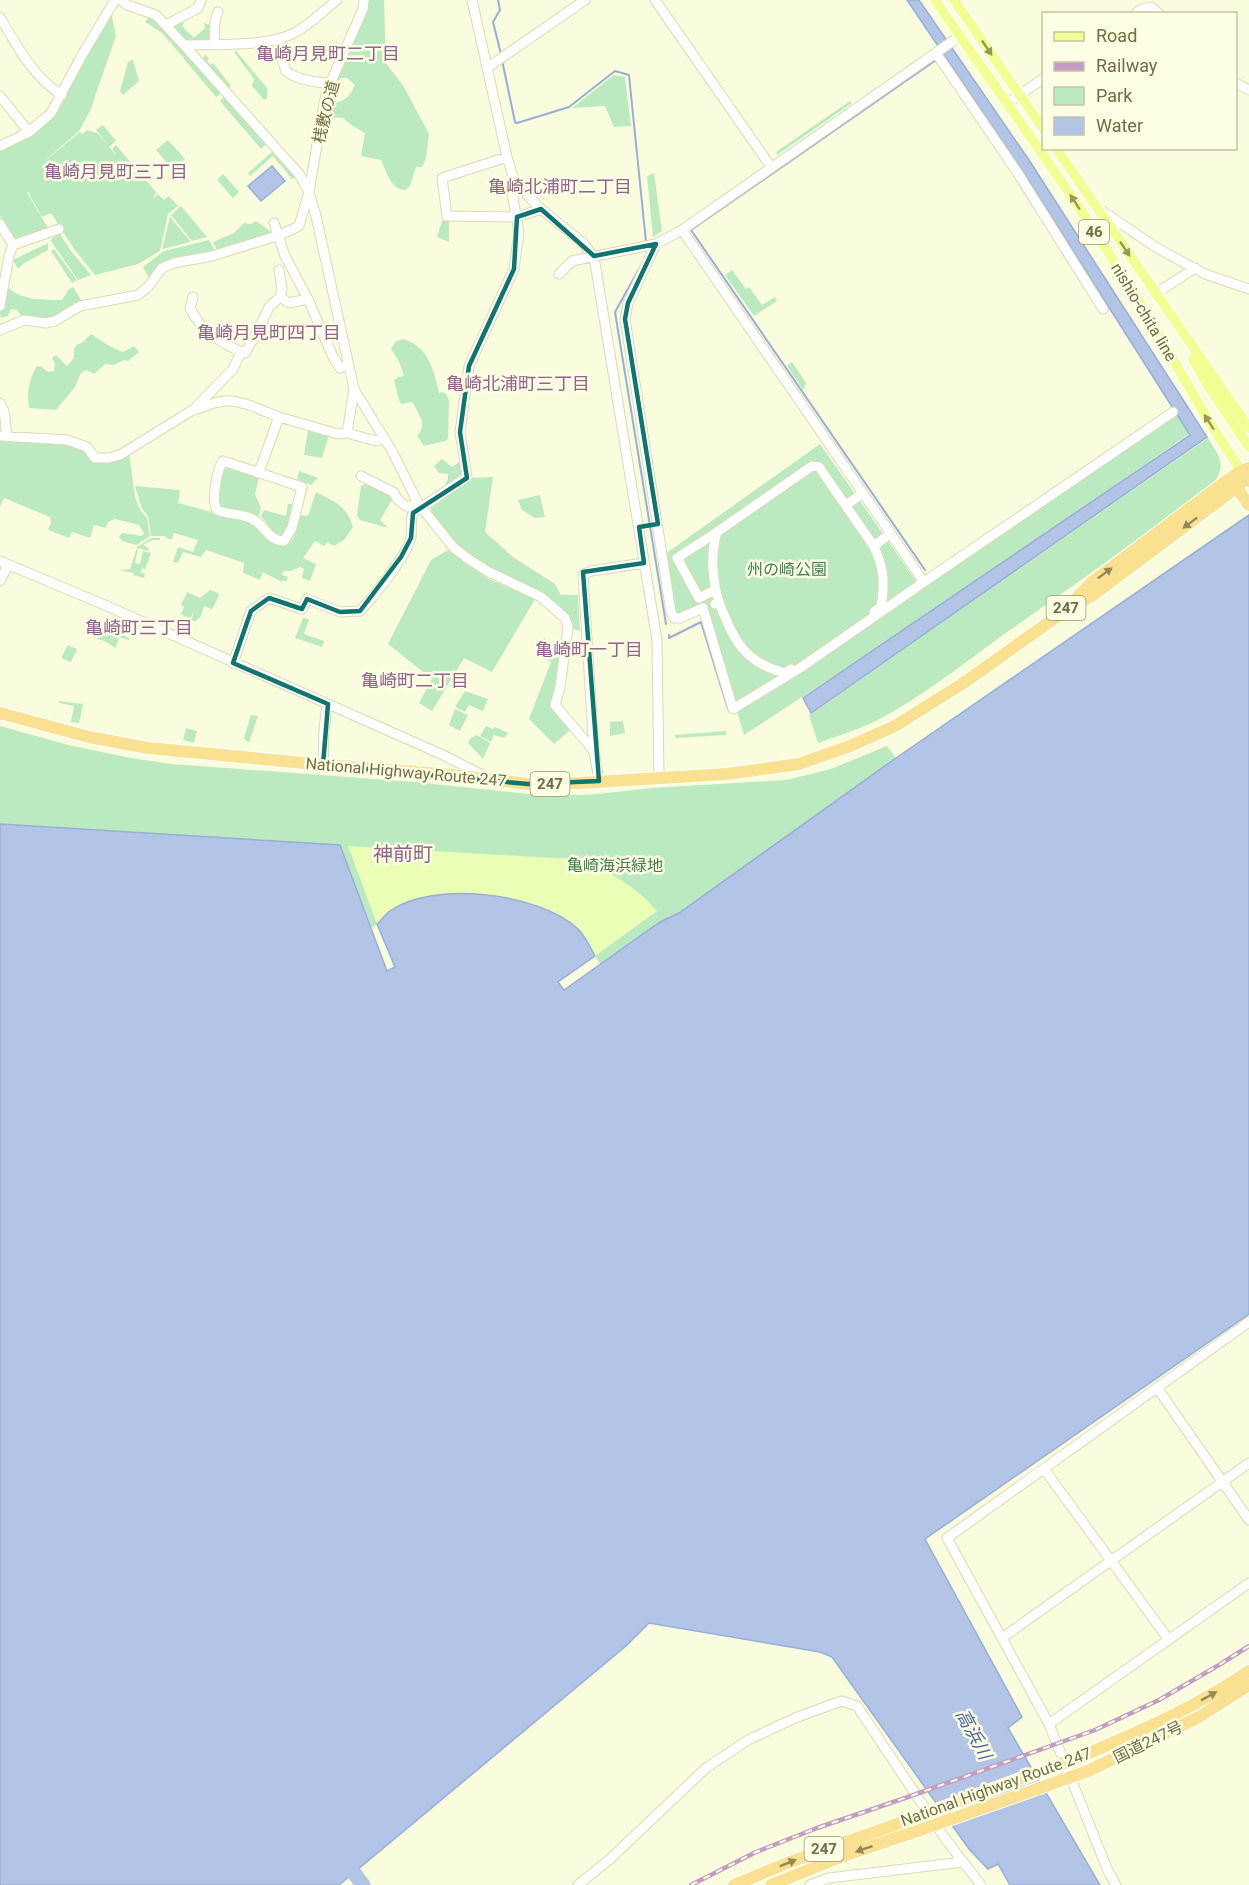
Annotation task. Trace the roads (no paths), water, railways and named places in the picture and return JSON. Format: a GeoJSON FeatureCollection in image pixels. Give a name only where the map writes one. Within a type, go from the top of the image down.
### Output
{"type":"FeatureCollection","features":[{"type":"Feature","properties":{"kind":"highway","name":"National Highway Route 247"},"geometry":{"type":"LineString","coordinates":[[0,713],[89,737],[148,748],[528,784],[570,784],[727,774],[780,767],[824,756],[850,746],[895,726],[915,714],[965,682],[1062,613],[1093,595],[1236,487],[1247,475]]}},
{"type":"Feature","properties":{"kind":"highway","name":"National Highway Route 247"},"geometry":{"type":"LineString","coordinates":[[1062,613],[1092,582],[1247,475]]}},
{"type":"Feature","properties":{"kind":"highway"},"geometry":{"type":"LineString","coordinates":[[1236,487],[1249,505]]}},
{"type":"Feature","properties":{"kind":"highway","name":"National Highway Route 247"},"geometry":{"type":"LineString","coordinates":[[734,1885],[823,1850],[918,1824],[1080,1757],[1202,1700],[1249,1671]]}},
{"type":"Feature","properties":{"kind":"highway","name":"国道247号"},"geometry":{"type":"LineString","coordinates":[[771,1885],[918,1824],[1088,1771],[1199,1717],[1249,1685]]}},
{"type":"Feature","properties":{"kind":"main road","name":"nishio-chita line"},"geometry":{"type":"LineString","coordinates":[[935,0],[957,38],[1008,103],[1062,181],[1138,299],[1192,396],[1247,475]]}},
{"type":"Feature","properties":{"kind":"main road"},"geometry":{"type":"LineString","coordinates":[[954,0],[1042,127]]}},
{"type":"Feature","properties":{"kind":"main road","name":"nishio-chita line"},"geometry":{"type":"LineString","coordinates":[[1057,150],[1249,428]]}},
{"type":"Feature","properties":{"kind":"main road","name":"46"},"geometry":{"type":"LineString","coordinates":[[1187,339],[1188,349],[1204,379],[1249,447]]}},
{"type":"Feature","properties":{"kind":"street"},"geometry":{"type":"LineString","coordinates":[[166,25],[198,8],[201,0]]}},
{"type":"Feature","properties":{"kind":"street"},"geometry":{"type":"LineString","coordinates":[[184,45],[280,39],[294,33],[337,0]]}},
{"type":"Feature","properties":{"kind":"street","name":"桟敷の道"},"geometry":{"type":"LineString","coordinates":[[278,235],[299,226],[309,192],[324,103],[363,9],[363,0]]}},
{"type":"Feature","properties":{"kind":"street"},"geometry":{"type":"LineString","coordinates":[[472,0],[507,157],[515,183],[541,209],[583,243],[594,257],[657,640],[659,777]]}},
{"type":"Feature","properties":{"kind":"street"},"geometry":{"type":"LineString","coordinates":[[487,68],[585,0]]}},
{"type":"Feature","properties":{"kind":"street"},"geometry":{"type":"LineString","coordinates":[[655,0],[771,167]]}},
{"type":"Feature","properties":{"kind":"street"},"geometry":{"type":"LineString","coordinates":[[0,146],[29,132],[51,113],[82,55],[118,2],[156,15],[166,25],[299,174],[309,192],[354,389],[402,469],[420,505],[453,547],[487,571],[541,597],[567,621],[560,687],[555,705],[594,751]]}},
{"type":"Feature","properties":{"kind":"street"},"geometry":{"type":"LineString","coordinates":[[1138,12],[1150,7],[1156,12]]}},
{"type":"Feature","properties":{"kind":"street"},"geometry":{"type":"LineString","coordinates":[[214,44],[215,21],[218,12]]}},
{"type":"Feature","properties":{"kind":"street"},"geometry":{"type":"LineString","coordinates":[[0,17],[21,52],[47,83],[62,95]]}},
{"type":"Feature","properties":{"kind":"street"},"geometry":{"type":"LineString","coordinates":[[559,274],[569,262],[650,246],[682,230],[957,38]]}},
{"type":"Feature","properties":{"kind":"street"},"geometry":{"type":"LineString","coordinates":[[280,39],[278,48],[289,74],[297,78],[330,84]]}},
{"type":"Feature","properties":{"kind":"street"},"geometry":{"type":"LineString","coordinates":[[938,52],[1103,309]]}},
{"type":"Feature","properties":{"kind":"street"},"geometry":{"type":"LineString","coordinates":[[1008,103],[1042,79]]}},
{"type":"Feature","properties":{"kind":"street"},"geometry":{"type":"LineString","coordinates":[[0,96],[29,132]]}},
{"type":"Feature","properties":{"kind":"street"},"geometry":{"type":"LineString","coordinates":[[507,157],[442,178],[446,214],[449,217],[517,217],[541,209]]}},
{"type":"Feature","properties":{"kind":"street"},"geometry":{"type":"LineString","coordinates":[[233,663],[251,611],[269,598],[302,609],[307,599],[340,612],[360,611],[402,557],[411,538],[413,513],[420,505],[466,477],[460,432],[469,366],[514,269],[519,232],[513,193],[515,183]]}},
{"type":"Feature","properties":{"kind":"street"},"geometry":{"type":"LineString","coordinates":[[1096,206],[1157,248],[1205,274],[1249,289]]}},
{"type":"Feature","properties":{"kind":"street"},"geometry":{"type":"LineString","coordinates":[[274,223],[285,256],[308,299],[333,357],[340,368],[348,364]]}},
{"type":"Feature","properties":{"kind":"street"},"geometry":{"type":"LineString","coordinates":[[0,224],[13,245]]}},
{"type":"Feature","properties":{"kind":"street"},"geometry":{"type":"LineString","coordinates":[[13,245],[59,229]]}},
{"type":"Feature","properties":{"kind":"street"},"geometry":{"type":"LineString","coordinates":[[682,230],[924,582]]}},
{"type":"Feature","properties":{"kind":"street"},"geometry":{"type":"LineString","coordinates":[[0,330],[24,320],[46,323],[55,321],[81,306],[138,295],[148,287],[162,268],[212,256],[278,235]]}},
{"type":"Feature","properties":{"kind":"street"},"geometry":{"type":"LineString","coordinates":[[0,306],[13,245]]}},
{"type":"Feature","properties":{"kind":"street"},"geometry":{"type":"LineString","coordinates":[[650,246],[627,303],[626,319],[655,524],[671,612],[674,618],[680,618],[703,608],[733,709],[800,668],[1173,412]]}},
{"type":"Feature","properties":{"kind":"street"},"geometry":{"type":"LineString","coordinates":[[1155,294],[1195,268]]}},
{"type":"Feature","properties":{"kind":"street"},"geometry":{"type":"LineString","coordinates":[[193,297],[190,308],[211,335],[245,354],[268,308],[280,297],[282,289],[279,270]]}},
{"type":"Feature","properties":{"kind":"street"},"geometry":{"type":"LineString","coordinates":[[280,297],[289,303],[308,299]]}},
{"type":"Feature","properties":{"kind":"street"},"geometry":{"type":"LineString","coordinates":[[191,411],[230,372],[242,352]]}},
{"type":"Feature","properties":{"kind":"street"},"geometry":{"type":"LineString","coordinates":[[346,434],[354,389]]}},
{"type":"Feature","properties":{"kind":"street"},"geometry":{"type":"LineString","coordinates":[[0,403],[4,411],[4,436],[67,440],[87,447],[95,458],[120,455],[191,411],[214,403],[233,401],[338,434],[376,441],[383,438]]}},
{"type":"Feature","properties":{"kind":"street"},"geometry":{"type":"LineString","coordinates":[[259,472],[279,417]]}},
{"type":"Feature","properties":{"kind":"street"},"geometry":{"type":"LineString","coordinates":[[223,461],[259,472],[303,487],[292,528],[284,541],[277,541],[271,537],[256,521],[250,518],[221,512],[214,506],[219,468],[223,461]]}},
{"type":"Feature","properties":{"kind":"street"},"geometry":{"type":"LineString","coordinates":[[715,590],[699,598],[677,558],[812,466],[819,467],[874,546],[881,562],[884,578],[881,607],[785,673],[766,667],[750,657],[735,638],[717,603],[712,556],[717,532]]}},
{"type":"Feature","properties":{"kind":"street"},"geometry":{"type":"LineString","coordinates":[[361,476],[393,492],[406,507],[420,505]]}},
{"type":"Feature","properties":{"kind":"street"},"geometry":{"type":"LineString","coordinates":[[846,506],[859,496]]}},
{"type":"Feature","properties":{"kind":"street"},"geometry":{"type":"LineString","coordinates":[[639,528],[655,524]]}},
{"type":"Feature","properties":{"kind":"street"},"geometry":{"type":"LineString","coordinates":[[874,546],[887,536]]}},
{"type":"Feature","properties":{"kind":"street"},"geometry":{"type":"LineString","coordinates":[[0,581],[4,563],[107,606],[443,755],[490,779]]}},
{"type":"Feature","properties":{"kind":"street"},"geometry":{"type":"LineString","coordinates":[[599,781],[594,751],[583,575],[591,571],[644,563]]}},
{"type":"Feature","properties":{"kind":"street"},"geometry":{"type":"LineString","coordinates":[[323,765],[327,704]]}},
{"type":"Feature","properties":{"kind":"street"},"geometry":{"type":"LineString","coordinates":[[1116,1885],[1108,1871],[1049,1725],[947,1538],[1249,1322]]}},
{"type":"Feature","properties":{"kind":"street"},"geometry":{"type":"LineString","coordinates":[[1158,1389],[1249,1520]]}},
{"type":"Feature","properties":{"kind":"street"},"geometry":{"type":"LineString","coordinates":[[1002,1638],[1249,1463]]}},
{"type":"Feature","properties":{"kind":"street"},"geometry":{"type":"LineString","coordinates":[[1044,1470],[1169,1640]]}},
{"type":"Feature","properties":{"kind":"street"},"geometry":{"type":"LineString","coordinates":[[1049,1725],[1249,1583]]}},
{"type":"Feature","properties":{"kind":"street"},"geometry":{"type":"LineString","coordinates":[[578,1885],[610,1859],[706,1768],[748,1740],[795,1718],[842,1701],[857,1706],[903,1777],[981,1885]]}},
{"type":"Feature","properties":{"kind":"street"},"geometry":{"type":"LineString","coordinates":[[810,1885],[829,1878],[963,1862]]}},
{"type":"Feature","properties":{"kind":"water"},"geometry":{"type":"Polygon","coordinates":[[[907,0],[919,0],[1029,160],[1207,437],[811,713],[803,698],[1190,435],[1021,169],[907,0]]]}},
{"type":"Feature","properties":{"kind":"water"},"geometry":{"type":"Polygon","coordinates":[[[272,166],[285,181],[261,201],[248,186],[272,166]]]}},
{"type":"Feature","properties":{"kind":"water","name":"高浜川"},"geometry":{"type":"Polygon","coordinates":[[[1249,515],[1249,1314],[925,1539],[1022,1717],[1008,1728],[1100,1885],[1010,1885],[998,1864],[988,1869],[969,1849],[832,1657],[820,1652],[649,1623],[626,1646],[339,1885],[0,1885],[0,824],[340,845],[387,971],[395,967],[377,924],[390,911],[409,901],[432,896],[486,895],[513,899],[539,907],[561,917],[581,932],[595,956],[558,982],[564,990],[660,922],[679,913],[896,758],[1249,515]]]}},
{"type":"Feature","properties":{"kind":"waterway"},"geometry":{"type":"LineString","coordinates":[[498,0],[500,10],[493,22],[501,54]]}},
{"type":"Feature","properties":{"kind":"waterway"},"geometry":{"type":"LineString","coordinates":[[502,60],[517,123],[569,107],[615,71],[629,75],[646,242]]}},
{"type":"Feature","properties":{"kind":"waterway"},"geometry":{"type":"LineString","coordinates":[[925,570],[691,230],[936,60]]}},
{"type":"Feature","properties":{"kind":"waterway"},"geometry":{"type":"LineString","coordinates":[[639,269],[615,312],[666,624]]}},
{"type":"Feature","properties":{"kind":"waterway"},"geometry":{"type":"LineString","coordinates":[[669,635],[669,638],[701,622],[728,709]]}},
{"type":"Feature","properties":{"kind":"waterway"},"geometry":{"type":"LineString","coordinates":[[354,1873],[363,1885]]}},
{"type":"Feature","properties":{"kind":"railway"},"geometry":{"type":"LineString","coordinates":[[691,1885],[756,1852],[817,1828],[1095,1730],[1159,1700],[1249,1646]]}},
{"type":"Feature","properties":{"kind":"district","name":"亀崎月見町二丁目"},"geometry":{"type":"Point","coordinates":[328,53]}},
{"type":"Feature","properties":{"kind":"district","name":"亀崎月見町三丁目"},"geometry":{"type":"Point","coordinates":[116,171]}},
{"type":"Feature","properties":{"kind":"district","name":"亀崎北浦町二丁目"},"geometry":{"type":"Point","coordinates":[560,186]}},
{"type":"Feature","properties":{"kind":"district","name":"亀崎月見町四丁目"},"geometry":{"type":"Point","coordinates":[269,332]}},
{"type":"Feature","properties":{"kind":"district","name":"亀崎北浦町三丁目"},"geometry":{"type":"Point","coordinates":[518,383]}},
{"type":"Feature","properties":{"kind":"district","name":"亀崎町三丁目"},"geometry":{"type":"Point","coordinates":[139,627]}},
{"type":"Feature","properties":{"kind":"district","name":"亀崎町一丁目"},"geometry":{"type":"Point","coordinates":[589,649]}},
{"type":"Feature","properties":{"kind":"district","name":"亀崎町二丁目"},"geometry":{"type":"Point","coordinates":[415,680]}},
{"type":"Feature","properties":{"kind":"district","name":"神前町"},"geometry":{"type":"Point","coordinates":[403,854]}},
{"type":"Feature","properties":{"kind":"park label","name":"州の崎公園"},"geometry":{"type":"Point","coordinates":[787,569]}},
{"type":"Feature","properties":{"kind":"park label","name":"亀崎海浜緑地"},"geometry":{"type":"Point","coordinates":[615,865]}}]}
